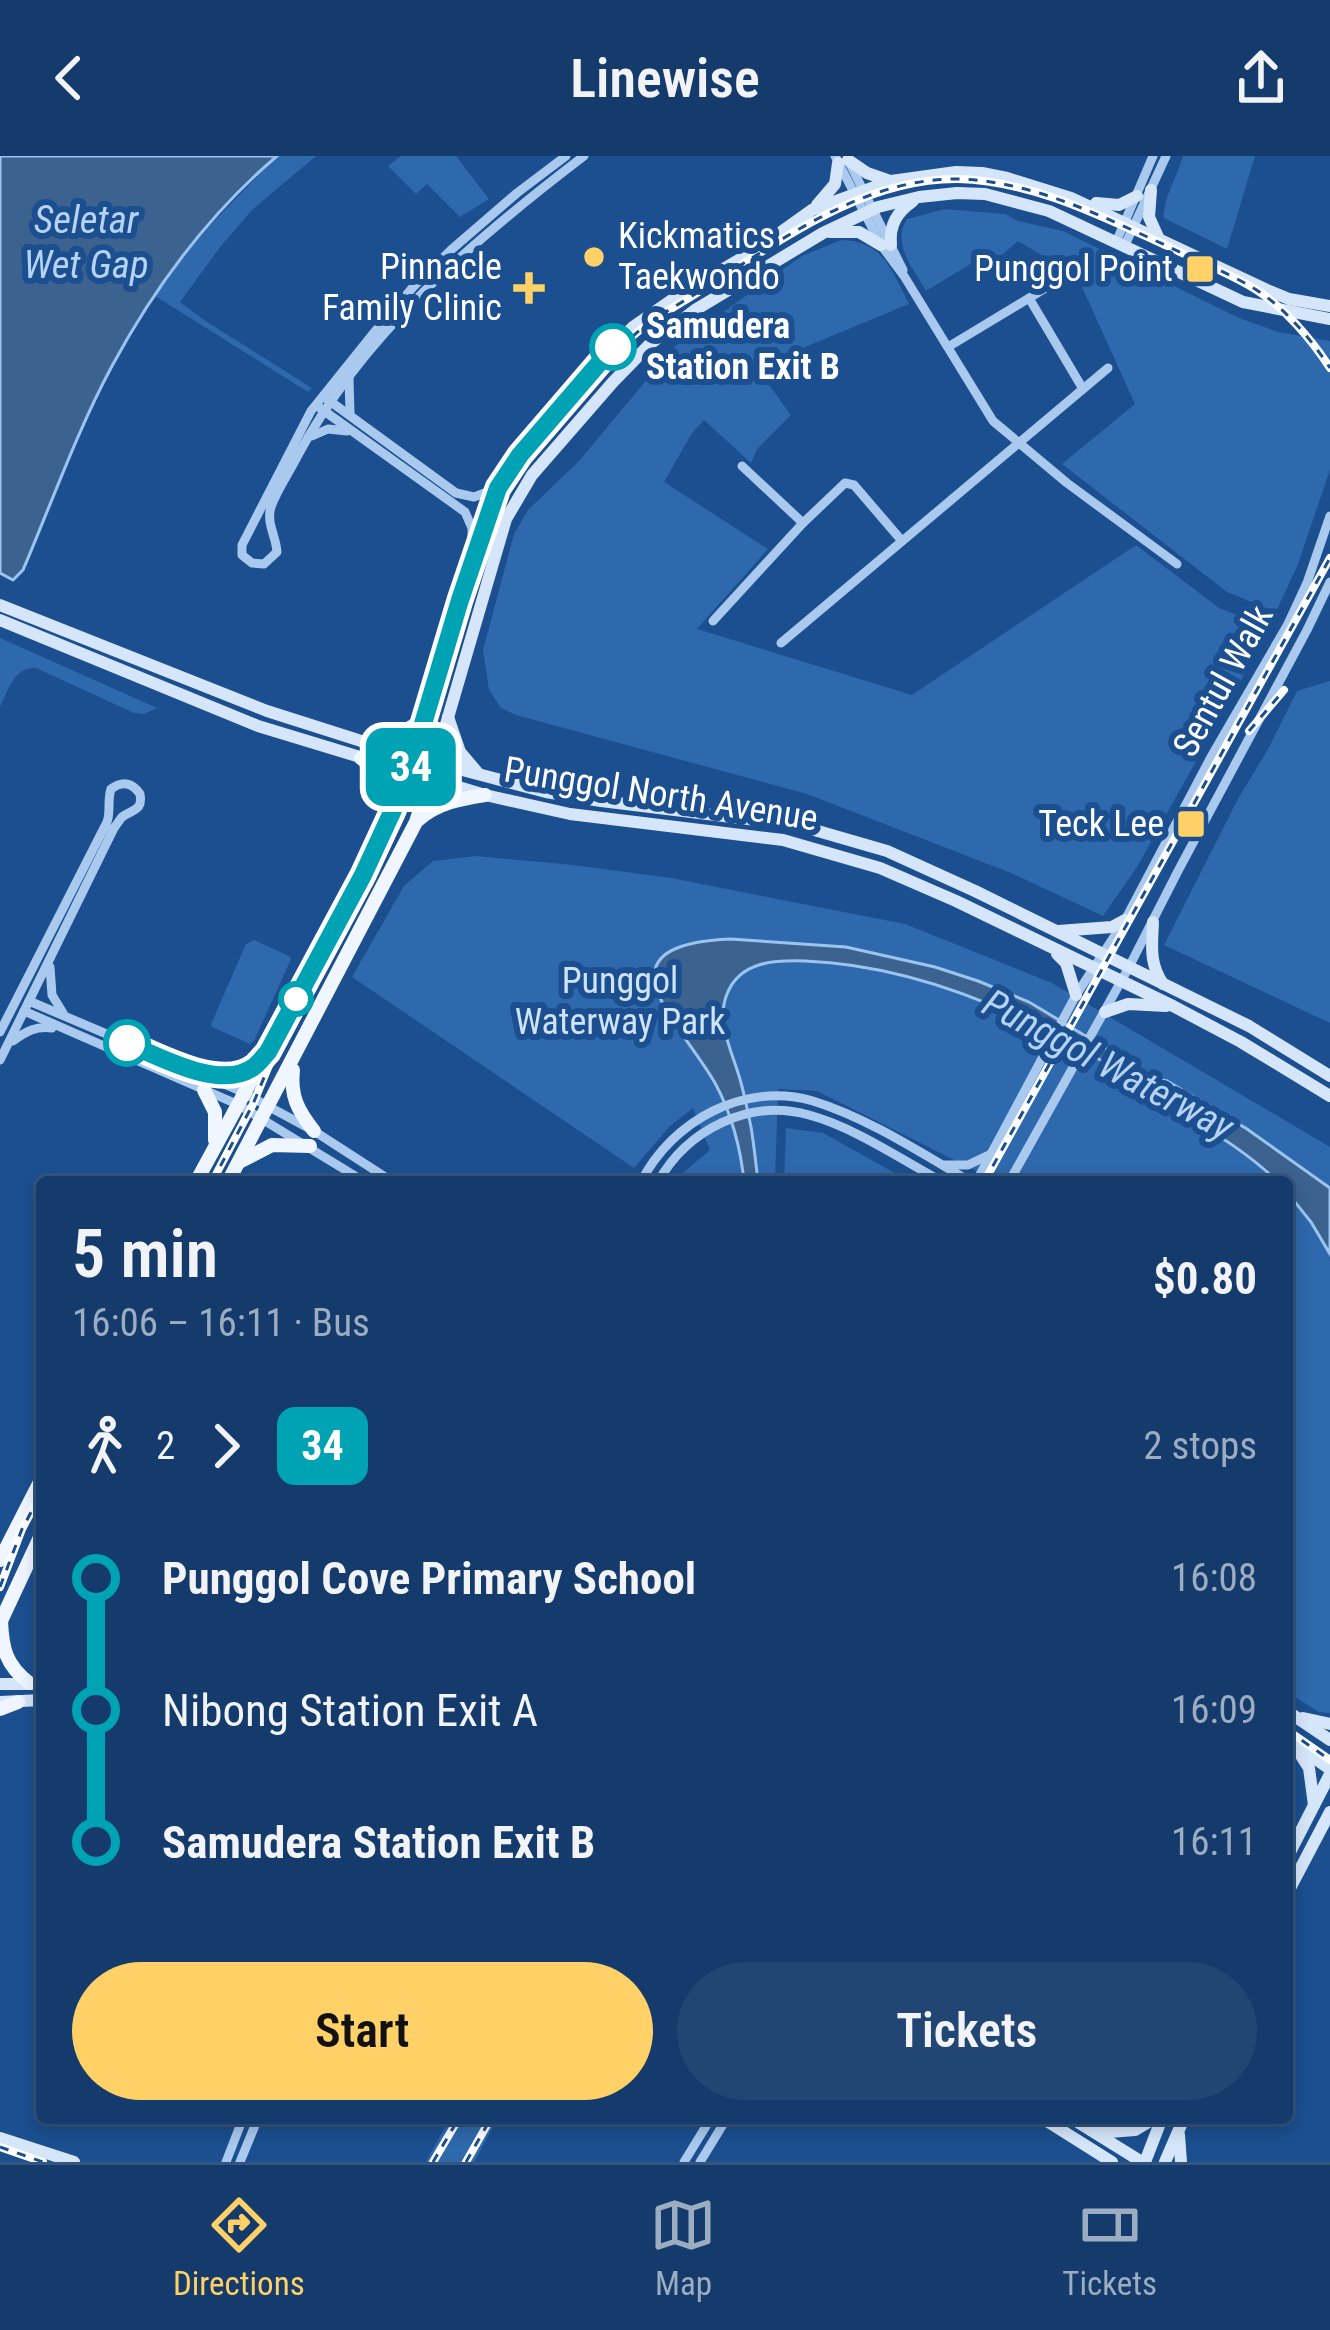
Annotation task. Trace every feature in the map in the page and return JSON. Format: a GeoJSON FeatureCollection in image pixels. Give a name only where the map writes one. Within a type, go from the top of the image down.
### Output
{"type":"FeatureCollection","features":[{"type":"Feature","properties":{"kind":"main road"},"geometry":{"type":"LineString","coordinates":[[199,1176],[363,875],[409,773],[472,562],[498,488],[520,455],[633,327],[812,210],[831,190],[842,159],[891,181]]}},
{"type":"Feature","properties":{"kind":"main road"},"geometry":{"type":"LineString","coordinates":[[812,210],[891,181],[956,172],[1007,178],[1108,206],[1137,196]]}},
{"type":"Feature","properties":{"kind":"main road"},"geometry":{"type":"LineString","coordinates":[[1151,190],[1149,217],[1158,238]]}},
{"type":"Feature","properties":{"kind":"main road"},"geometry":{"type":"LineString","coordinates":[[232,1176],[416,821],[506,519],[532,475],[650,344],[694,310],[823,232],[868,211],[919,197],[957,193],[1006,198],[1049,211],[1243,302],[1330,319]]}},
{"type":"Feature","properties":{"kind":"main road"},"geometry":{"type":"LineString","coordinates":[[823,232],[859,232],[886,245],[899,212],[919,197]]}},
{"type":"Feature","properties":{"kind":"main road"},"geometry":{"type":"LineString","coordinates":[[1071,198],[1267,290],[1330,306]]}},
{"type":"Feature","properties":{"kind":"main road","name":"Punggol North Avenue"},"geometry":{"type":"LineString","coordinates":[[0,605],[267,711],[414,757],[546,792],[760,818],[851,839],[904,859],[1249,1026],[1330,1076]]}},
{"type":"Feature","properties":{"kind":"main road","name":"Punggol North Avenue"},"geometry":{"type":"LineString","coordinates":[[0,620],[258,726],[485,796],[569,814],[737,832],[818,848],[880,868],[1173,1006],[1330,1096]]}},
{"type":"Feature","properties":{"kind":"main road"},"geometry":{"type":"LineString","coordinates":[[447,716],[460,752],[478,774]]}},
{"type":"Feature","properties":{"kind":"main road"},"geometry":{"type":"LineString","coordinates":[[360,741],[401,732],[426,717]]}},
{"type":"Feature","properties":{"kind":"main road"},"geometry":{"type":"LineString","coordinates":[[361,758],[374,767],[382,784],[388,819]]}},
{"type":"Feature","properties":{"kind":"main road"},"geometry":{"type":"LineString","coordinates":[[416,821],[430,809],[485,796]]}},
{"type":"Feature","properties":{"kind":"main road"},"geometry":{"type":"LineString","coordinates":[[1056,931],[1112,927],[1124,920]]}},
{"type":"Feature","properties":{"kind":"main road"},"geometry":{"type":"LineString","coordinates":[[1153,922],[1151,959],[1164,985]]}},
{"type":"Feature","properties":{"kind":"main road"},"geometry":{"type":"LineString","coordinates":[[1054,950],[1066,963],[1076,995]]}},
{"type":"Feature","properties":{"kind":"main road"},"geometry":{"type":"LineString","coordinates":[[1105,1012],[1128,1004],[1173,1006]]}},
{"type":"Feature","properties":{"kind":"main road"},"geometry":{"type":"LineString","coordinates":[[200,1072],[238,1074],[268,1052]]}},
{"type":"Feature","properties":{"kind":"main road"},"geometry":{"type":"LineString","coordinates":[[239,1162],[263,1147],[312,1138],[293,1098],[294,1059]]}},
{"type":"Feature","properties":{"kind":"main road"},"geometry":{"type":"LineString","coordinates":[[204,1090],[215,1112],[215,1145]]}},
{"type":"Feature","properties":{"kind":"main road"},"geometry":{"type":"LineString","coordinates":[[0,1560],[36,1490]]}},
{"type":"Feature","properties":{"kind":"main road"},"geometry":{"type":"LineString","coordinates":[[36,1546],[0,1621],[8,1664],[36,1684]]}},
{"type":"Feature","properties":{"kind":"main road"},"geometry":{"type":"LineString","coordinates":[[0,1684],[36,1684]]}},
{"type":"Feature","properties":{"kind":"main road"},"geometry":{"type":"LineString","coordinates":[[0,1705],[36,1700]]}},
{"type":"Feature","properties":{"kind":"main road"},"geometry":{"type":"LineString","coordinates":[[1293,1714],[1330,1724]]}},
{"type":"Feature","properties":{"kind":"main road"},"geometry":{"type":"LineString","coordinates":[[1293,1715],[1330,1740]]}},
{"type":"Feature","properties":{"kind":"main road"},"geometry":{"type":"LineString","coordinates":[[1293,1743],[1330,1772],[1293,1846]]}},
{"type":"Feature","properties":{"kind":"main road"},"geometry":{"type":"LineString","coordinates":[[1293,1745],[1309,1768],[1314,1806]]}},
{"type":"Feature","properties":{"kind":"main road"},"geometry":{"type":"LineString","coordinates":[[1293,1883],[1328,1819]]}},
{"type":"Feature","properties":{"kind":"main road"},"geometry":{"type":"LineString","coordinates":[[1051,2124],[1108,2160]]}},
{"type":"Feature","properties":{"kind":"main road"},"geometry":{"type":"LineString","coordinates":[[1081,2124],[1144,2162],[1156,2124]]}},
{"type":"Feature","properties":{"kind":"main road"},"geometry":{"type":"LineString","coordinates":[[1095,2133],[1135,2130],[1146,2124]]}},
{"type":"Feature","properties":{"kind":"main road"},"geometry":{"type":"LineString","coordinates":[[1166,2162],[1182,2124]]}},
{"type":"Feature","properties":{"kind":"main road"},"geometry":{"type":"LineString","coordinates":[[1180,2162],[1182,2124]]}},
{"type":"Feature","properties":{"kind":"main road"},"geometry":{"type":"LineString","coordinates":[[0,2138],[74,2162]]}},
{"type":"Feature","properties":{"kind":"street"},"geometry":{"type":"LineString","coordinates":[[566,156],[517,193],[414,286],[298,434],[242,545],[242,555],[252,563],[264,564],[277,552],[270,526],[272,506],[323,403],[349,377],[380,331],[472,246],[584,156]]}},
{"type":"Feature","properties":{"kind":"street"},"geometry":{"type":"LineString","coordinates":[[1130,224],[1153,156]]}},
{"type":"Feature","properties":{"kind":"street"},"geometry":{"type":"LineString","coordinates":[[1121,243],[1166,156]]}},
{"type":"Feature","properties":{"kind":"street"},"geometry":{"type":"LineString","coordinates":[[842,159],[886,245],[993,422],[1177,564]]}},
{"type":"Feature","properties":{"kind":"street"},"geometry":{"type":"LineString","coordinates":[[948,347],[1069,274]]}},
{"type":"Feature","properties":{"kind":"street"},"geometry":{"type":"LineString","coordinates":[[1029,298],[1083,389]]}},
{"type":"Feature","properties":{"kind":"street"},"geometry":{"type":"LineString","coordinates":[[781,643],[1108,368]]}},
{"type":"Feature","properties":{"kind":"street"},"geometry":{"type":"LineString","coordinates":[[349,377],[352,418]]}},
{"type":"Feature","properties":{"kind":"street"},"geometry":{"type":"LineString","coordinates":[[323,403],[352,418],[456,493],[475,497],[498,488]]}},
{"type":"Feature","properties":{"kind":"street"},"geometry":{"type":"LineString","coordinates":[[323,403],[356,434],[465,512],[472,528],[472,562]]}},
{"type":"Feature","properties":{"kind":"street"},"geometry":{"type":"LineString","coordinates":[[307,439],[328,429],[356,434]]}},
{"type":"Feature","properties":{"kind":"street"},"geometry":{"type":"LineString","coordinates":[[742,466],[803,523]]}},
{"type":"Feature","properties":{"kind":"street"},"geometry":{"type":"LineString","coordinates":[[713,620],[803,523],[849,484],[902,541]]}},
{"type":"Feature","properties":{"kind":"street","name":"Sentul Walk"},"geometry":{"type":"LineString","coordinates":[[978,1176],[1288,624],[1330,516]]}},
{"type":"Feature","properties":{"kind":"street","name":"Sentul Walk"},"geometry":{"type":"LineString","coordinates":[[1016,1176],[1330,582]]}},
{"type":"Feature","properties":{"kind":"street"},"geometry":{"type":"LineString","coordinates":[[0,1032],[22,1004],[50,962],[114,828],[139,806],[140,794],[131,784],[111,789],[107,822],[22,1004],[0,1060]]}},
{"type":"Feature","properties":{"kind":"street"},"geometry":{"type":"LineString","coordinates":[[50,962],[52,995],[65,1023]]}},
{"type":"Feature","properties":{"kind":"street"},"geometry":{"type":"LineString","coordinates":[[22,1004],[204,1090],[242,1099]]}},
{"type":"Feature","properties":{"kind":"street"},"geometry":{"type":"LineString","coordinates":[[8,1043],[32,1029],[65,1023],[200,1072],[382,1176]]}},
{"type":"Feature","properties":{"kind":"street"},"geometry":{"type":"LineString","coordinates":[[645,1176],[659,1153],[694,1120],[728,1105],[774,1096],[810,1100],[840,1111],[963,1176]]}},
{"type":"Feature","properties":{"kind":"street"},"geometry":{"type":"LineString","coordinates":[[661,1176],[702,1133],[734,1117],[789,1111],[830,1122],[932,1176]]}},
{"type":"Feature","properties":{"kind":"street"},"geometry":{"type":"LineString","coordinates":[[312,1138],[358,1176]]}},
{"type":"Feature","properties":{"kind":"street"},"geometry":{"type":"LineString","coordinates":[[942,1165],[968,1165],[991,1154]]}},
{"type":"Feature","properties":{"kind":"street"},"geometry":{"type":"LineString","coordinates":[[226,2162],[241,2124]]}},
{"type":"Feature","properties":{"kind":"street"},"geometry":{"type":"LineString","coordinates":[[240,2162],[256,2124]]}},
{"type":"Feature","properties":{"kind":"street"},"geometry":{"type":"LineString","coordinates":[[684,2162],[707,2124]]}},
{"type":"Feature","properties":{"kind":"street"},"geometry":{"type":"LineString","coordinates":[[700,2162],[723,2124]]}},
{"type":"Feature","properties":{"kind":"green space"},"geometry":{"type":"Polygon","coordinates":[[[277,156],[316,156],[252,210],[180,302],[312,388],[308,392],[155,296],[196,240],[277,156]]]}},
{"type":"Feature","properties":{"kind":"green space"},"geometry":{"type":"Polygon","coordinates":[[[401,156],[456,156],[489,199],[460,217],[427,184],[416,194],[388,166],[401,156]]]}},
{"type":"Feature","properties":{"kind":"green space"},"geometry":{"type":"Polygon","coordinates":[[[1183,156],[1255,156],[1227,249],[1164,218],[1183,156]]]}},
{"type":"Feature","properties":{"kind":"green space"},"geometry":{"type":"Polygon","coordinates":[[[945,209],[1005,214],[1063,231],[1239,318],[1278,332],[1330,341],[1330,470],[1276,612],[1227,592],[1062,464],[1135,404],[1077,276],[1018,241],[1003,254],[972,263],[926,291],[906,256],[903,228],[907,219],[945,209]]]}},
{"type":"Feature","properties":{"kind":"green space"},"geometry":{"type":"Polygon","coordinates":[[[841,240],[877,252],[909,304],[776,359],[768,350],[755,366],[791,415],[757,449],[751,463],[704,420],[692,433],[664,482],[768,549],[697,629],[912,695],[1136,545],[1219,608],[1270,628],[1137,867],[1103,916],[1011,873],[807,794],[516,715],[501,708],[489,690],[483,650],[514,534],[528,510],[579,461],[674,347],[802,256],[841,240]]]}},
{"type":"Feature","properties":{"kind":"green space"},"geometry":{"type":"Polygon","coordinates":[[[0,638],[157,708],[134,713],[36,668],[17,675],[0,707],[0,638]]]}},
{"type":"Feature","properties":{"kind":"green space"},"geometry":{"type":"Polygon","coordinates":[[[1330,681],[1330,1023],[1164,945],[1297,691],[1330,681]]]}},
{"type":"Feature","properties":{"kind":"green space","name":"Punggol Waterway Park"},"geometry":{"type":"Polygon","coordinates":[[[476,856],[671,878],[905,924],[1052,983],[1330,1147],[1330,1713],[1319,1712],[1293,1696],[1293,1176],[986,1176],[817,1091],[778,1089],[775,1176],[682,1176],[710,1150],[693,1108],[670,1126],[634,1168],[352,977],[404,886],[433,861],[476,856]]]}},
{"type":"Feature","properties":{"kind":"green space"},"geometry":{"type":"Polygon","coordinates":[[[254,940],[291,959],[250,1044],[211,1024],[246,944],[254,940]]]}},
{"type":"Feature","properties":{"kind":"green space"},"geometry":{"type":"Polygon","coordinates":[[[786,1128],[823,1133],[900,1176],[784,1176],[786,1128]]]}},
{"type":"Feature","properties":{"kind":"green space"},"geometry":{"type":"Polygon","coordinates":[[[447,2124],[495,2124],[474,2162],[426,2162],[447,2124]]]}},
{"type":"Feature","properties":{"kind":"water","name":"Seletar Wet Gap"},"geometry":{"type":"Polygon","coordinates":[[[0,156],[277,156],[206,227],[146,308],[99,391],[23,570],[13,580],[0,573],[0,156]]]}},
{"type":"Feature","properties":{"kind":"water","name":"Punggol Waterway"},"geometry":{"type":"Polygon","coordinates":[[[730,939],[846,947],[935,967],[1029,1002],[1247,1129],[1330,1188],[1330,1254],[1293,1200],[1293,1176],[1271,1176],[1233,1145],[1097,1058],[1028,1021],[957,992],[844,964],[771,962],[740,975],[727,994],[724,1028],[746,1105],[757,1176],[743,1176],[726,1106],[657,991],[655,971],[664,956],[688,944],[730,939]]]}},
{"type":"Feature","properties":{"kind":"railway"},"geometry":{"type":"LineString","coordinates":[[215,1176],[275,1051],[401,816],[502,497],[550,428],[641,329],[831,212],[893,188],[958,179],[1012,186],[1064,202],[1233,277],[1287,315],[1330,368]]}},
{"type":"Feature","properties":{"kind":"railway"},"geometry":{"type":"LineString","coordinates":[[987,1176],[1330,558]]}},
{"type":"Feature","properties":{"kind":"railway"},"geometry":{"type":"LineString","coordinates":[[1249,731],[1284,690]]}},
{"type":"Feature","properties":{"kind":"railway"},"geometry":{"type":"LineString","coordinates":[[0,1587],[36,1503]]}},
{"type":"Feature","properties":{"kind":"railway"},"geometry":{"type":"LineString","coordinates":[[1293,1734],[1330,1760]]}},
{"type":"Feature","properties":{"kind":"railway"},"geometry":{"type":"LineString","coordinates":[[433,2162],[455,2124]]}},
{"type":"Feature","properties":{"kind":"railway"},"geometry":{"type":"LineString","coordinates":[[466,2162],[488,2124]]}},
{"type":"Feature","properties":{"kind":"railway"},"geometry":{"type":"LineString","coordinates":[[0,2147],[43,2162]]}},
{"type":"Feature","properties":{"kind":"bus line","name":"34"},"geometry":{"type":"LineString","coordinates":[[127,1043],[200,1072],[229,1076],[254,1066],[268,1052],[363,875],[405,784],[498,488],[520,455],[613,347]]}},
{"type":"Feature","properties":{"kind":"place","name":"Kickmatics Taekwondo"},"geometry":{"type":"Point","coordinates":[594,257]}},
{"type":"Feature","properties":{"kind":"place","name":"Punggol Point"},"geometry":{"type":"Point","coordinates":[1200,269]}},
{"type":"Feature","properties":{"kind":"place","name":"Pinnacle Family Clinic"},"geometry":{"type":"Point","coordinates":[529,288]}},
{"type":"Feature","properties":{"kind":"place","name":"Samudera Station Exit B"},"geometry":{"type":"Point","coordinates":[613,347]}},
{"type":"Feature","properties":{"kind":"place","name":"Teck Lee"},"geometry":{"type":"Point","coordinates":[1191,824]}}]}
